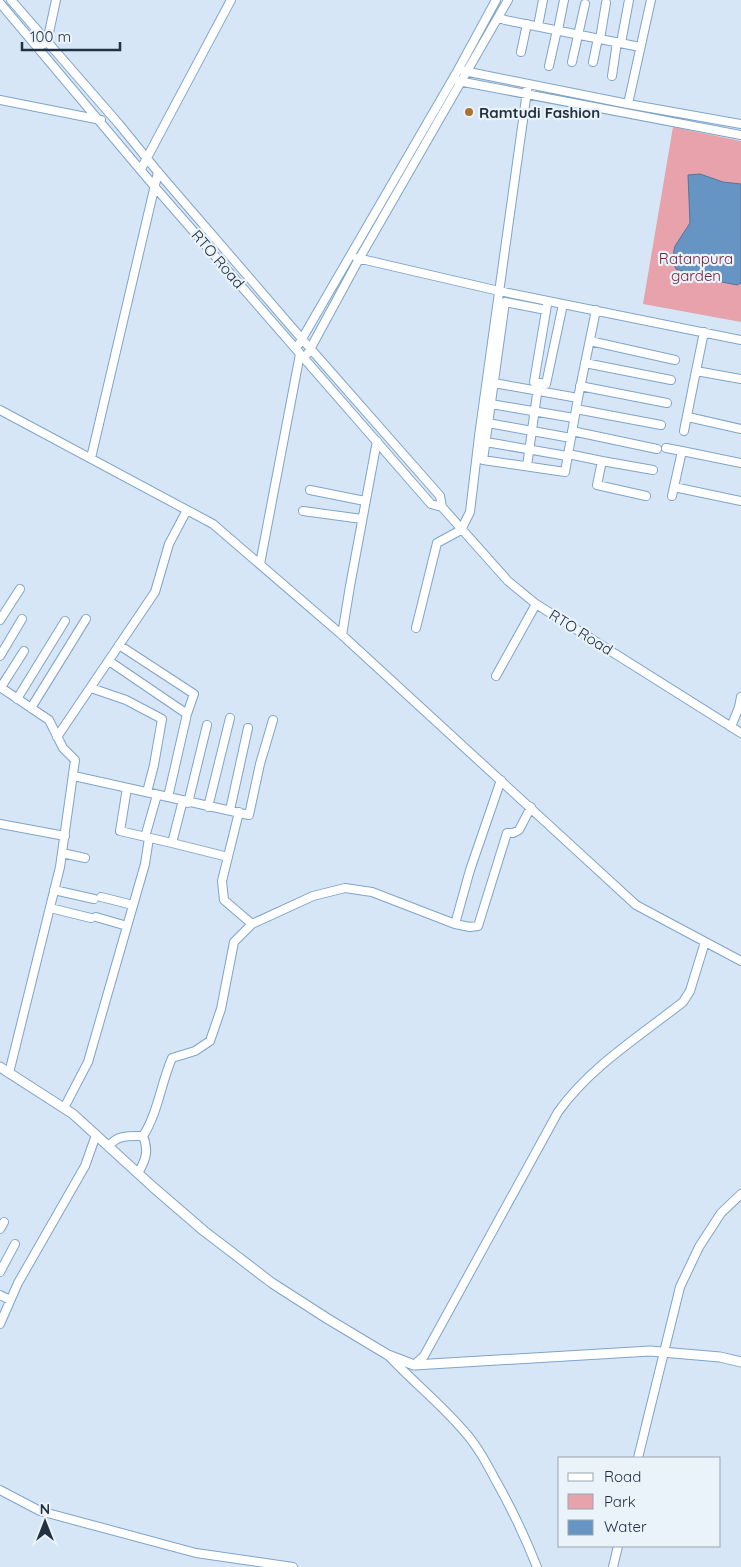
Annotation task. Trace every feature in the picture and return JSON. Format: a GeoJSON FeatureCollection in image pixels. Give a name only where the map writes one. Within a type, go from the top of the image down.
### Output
{"type":"FeatureCollection","features":[{"type":"Feature","properties":{"kind":"main road"},"geometry":{"type":"LineString","coordinates":[[0,1067],[64,1108],[96,1134],[138,1174],[204,1231],[272,1283],[388,1355],[414,1365],[650,1351],[720,1357],[741,1362]]}},
{"type":"Feature","properties":{"kind":"street","name":"RTO Road"},"geometry":{"type":"LineString","coordinates":[[11,0],[310,349],[440,496],[442,507],[508,581],[536,604],[741,733]]}},
{"type":"Feature","properties":{"kind":"street"},"geometry":{"type":"LineString","coordinates":[[38,48],[47,42],[56,0]]}},
{"type":"Feature","properties":{"kind":"street"},"geometry":{"type":"LineString","coordinates":[[141,169],[231,0]]}},
{"type":"Feature","properties":{"kind":"street"},"geometry":{"type":"LineString","coordinates":[[260,564],[302,339],[458,70],[496,0]]}},
{"type":"Feature","properties":{"kind":"street"},"geometry":{"type":"LineString","coordinates":[[300,354],[310,349],[359,259],[508,0]]}},
{"type":"Feature","properties":{"kind":"street"},"geometry":{"type":"LineString","coordinates":[[538,26],[543,0]]}},
{"type":"Feature","properties":{"kind":"street"},"geometry":{"type":"LineString","coordinates":[[549,66],[564,0]]}},
{"type":"Feature","properties":{"kind":"street"},"geometry":{"type":"LineString","coordinates":[[612,76],[628,0]]}},
{"type":"Feature","properties":{"kind":"street"},"geometry":{"type":"LineString","coordinates":[[628,104],[651,0]]}},
{"type":"Feature","properties":{"kind":"street","name":"RTO Road"},"geometry":{"type":"LineString","coordinates":[[0,3],[154,186],[431,504],[442,507]]}},
{"type":"Feature","properties":{"kind":"street"},"geometry":{"type":"LineString","coordinates":[[593,62],[606,3]]}},
{"type":"Feature","properties":{"kind":"street"},"geometry":{"type":"LineString","coordinates":[[572,62],[585,4]]}},
{"type":"Feature","properties":{"kind":"street"},"geometry":{"type":"LineString","coordinates":[[498,17],[640,47]]}},
{"type":"Feature","properties":{"kind":"street"},"geometry":{"type":"LineString","coordinates":[[521,52],[527,24]]}},
{"type":"Feature","properties":{"kind":"street"},"geometry":{"type":"LineString","coordinates":[[458,70],[628,104],[741,124]]}},
{"type":"Feature","properties":{"kind":"street"},"geometry":{"type":"LineString","coordinates":[[452,80],[741,134]]}},
{"type":"Feature","properties":{"kind":"street"},"geometry":{"type":"LineString","coordinates":[[416,628],[437,543],[461,530],[470,512],[478,436],[528,84]]}},
{"type":"Feature","properties":{"kind":"street"},"geometry":{"type":"LineString","coordinates":[[0,100],[118,123]]}},
{"type":"Feature","properties":{"kind":"street"},"geometry":{"type":"LineString","coordinates":[[91,458],[158,172]]}},
{"type":"Feature","properties":{"kind":"street"},"geometry":{"type":"LineString","coordinates":[[350,256],[499,291],[741,340]]}},
{"type":"Feature","properties":{"kind":"street"},"geometry":{"type":"LineString","coordinates":[[527,466],[538,387],[534,382],[547,300]]}},
{"type":"Feature","properties":{"kind":"street"},"geometry":{"type":"LineString","coordinates":[[546,310],[505,302],[483,460],[565,472],[596,310]]}},
{"type":"Feature","properties":{"kind":"street"},"geometry":{"type":"LineString","coordinates":[[538,387],[546,384],[562,309]]}},
{"type":"Feature","properties":{"kind":"street"},"geometry":{"type":"LineString","coordinates":[[684,432],[704,332]]}},
{"type":"Feature","properties":{"kind":"street"},"geometry":{"type":"LineString","coordinates":[[590,340],[676,360]]}},
{"type":"Feature","properties":{"kind":"street"},"geometry":{"type":"LineString","coordinates":[[585,364],[671,380]]}},
{"type":"Feature","properties":{"kind":"street"},"geometry":{"type":"LineString","coordinates":[[696,371],[741,380]]}},
{"type":"Feature","properties":{"kind":"street"},"geometry":{"type":"LineString","coordinates":[[494,383],[538,387],[578,398]]}},
{"type":"Feature","properties":{"kind":"street"},"geometry":{"type":"LineString","coordinates":[[580,386],[667,403]]}},
{"type":"Feature","properties":{"kind":"street"},"geometry":{"type":"LineString","coordinates":[[343,403],[352,397]]}},
{"type":"Feature","properties":{"kind":"street"},"geometry":{"type":"LineString","coordinates":[[491,404],[574,418]]}},
{"type":"Feature","properties":{"kind":"street"},"geometry":{"type":"LineString","coordinates":[[576,409],[660,425]]}},
{"type":"Feature","properties":{"kind":"street"},"geometry":{"type":"LineString","coordinates":[[0,410],[213,524],[342,635],[636,904],[741,961]]}},
{"type":"Feature","properties":{"kind":"street"},"geometry":{"type":"LineString","coordinates":[[688,417],[741,429]]}},
{"type":"Feature","properties":{"kind":"street"},"geometry":{"type":"LineString","coordinates":[[488,423],[657,448]]}},
{"type":"Feature","properties":{"kind":"street"},"geometry":{"type":"LineString","coordinates":[[342,635],[377,441]]}},
{"type":"Feature","properties":{"kind":"street"},"geometry":{"type":"LineString","coordinates":[[486,442],[653,470]]}},
{"type":"Feature","properties":{"kind":"street"},"geometry":{"type":"LineString","coordinates":[[666,448],[741,463]]}},
{"type":"Feature","properties":{"kind":"street"},"geometry":{"type":"LineString","coordinates":[[672,496],[682,451]]}},
{"type":"Feature","properties":{"kind":"street"},"geometry":{"type":"LineString","coordinates":[[602,461],[597,486],[646,496]]}},
{"type":"Feature","properties":{"kind":"street"},"geometry":{"type":"LineString","coordinates":[[674,487],[741,501]]}},
{"type":"Feature","properties":{"kind":"street"},"geometry":{"type":"LineString","coordinates":[[310,490],[365,501]]}},
{"type":"Feature","properties":{"kind":"street"},"geometry":{"type":"LineString","coordinates":[[57,737],[155,592],[169,544],[187,510]]}},
{"type":"Feature","properties":{"kind":"street"},"geometry":{"type":"LineString","coordinates":[[303,511],[362,520]]}},
{"type":"Feature","properties":{"kind":"street"},"geometry":{"type":"LineString","coordinates":[[0,620],[20,589]]}},
{"type":"Feature","properties":{"kind":"street"},"geometry":{"type":"LineString","coordinates":[[496,676],[536,604]]}},
{"type":"Feature","properties":{"kind":"street"},"geometry":{"type":"LineString","coordinates":[[0,656],[22,619]]}},
{"type":"Feature","properties":{"kind":"street"},"geometry":{"type":"LineString","coordinates":[[31,708],[86,619]]}},
{"type":"Feature","properties":{"kind":"street"},"geometry":{"type":"LineString","coordinates":[[17,698],[64,621]]}},
{"type":"Feature","properties":{"kind":"street"},"geometry":{"type":"LineString","coordinates":[[119,646],[194,694],[187,714],[168,797]]}},
{"type":"Feature","properties":{"kind":"street"},"geometry":{"type":"LineString","coordinates":[[9,1073],[62,853],[75,760],[63,748],[49,720],[1,687],[24,651]]}},
{"type":"Feature","properties":{"kind":"street"},"geometry":{"type":"LineString","coordinates":[[108,661],[187,714]]}},
{"type":"Feature","properties":{"kind":"street"},"geometry":{"type":"LineString","coordinates":[[91,688],[126,700],[162,719],[147,792]]}},
{"type":"Feature","properties":{"kind":"street"},"geometry":{"type":"LineString","coordinates":[[731,727],[741,697]]}},
{"type":"Feature","properties":{"kind":"street"},"geometry":{"type":"LineString","coordinates":[[208,807],[230,718]]}},
{"type":"Feature","properties":{"kind":"street"},"geometry":{"type":"LineString","coordinates":[[74,776],[249,815],[260,764],[273,720]]}},
{"type":"Feature","properties":{"kind":"street"},"geometry":{"type":"LineString","coordinates":[[172,843],[186,802],[207,725]]}},
{"type":"Feature","properties":{"kind":"street"},"geometry":{"type":"LineString","coordinates":[[230,810],[248,728]]}},
{"type":"Feature","properties":{"kind":"street"},"geometry":{"type":"LineString","coordinates":[[455,924],[470,870],[501,780]]}},
{"type":"Feature","properties":{"kind":"street"},"geometry":{"type":"LineString","coordinates":[[127,788],[120,831],[228,857]]}},
{"type":"Feature","properties":{"kind":"street"},"geometry":{"type":"LineString","coordinates":[[64,1108],[88,1062],[145,864],[147,837],[157,795]]}},
{"type":"Feature","properties":{"kind":"street"},"geometry":{"type":"LineString","coordinates":[[143,1136],[151,1124],[165,1074],[172,1058],[195,1051],[210,1041],[222,1009],[234,942],[252,924],[313,896],[345,888],[372,892],[455,924],[470,927],[478,926],[507,833],[519,830],[531,807]]}},
{"type":"Feature","properties":{"kind":"street"},"geometry":{"type":"LineString","coordinates":[[239,812],[222,881],[224,900],[252,924]]}},
{"type":"Feature","properties":{"kind":"street"},"geometry":{"type":"LineString","coordinates":[[0,824],[65,836]]}},
{"type":"Feature","properties":{"kind":"street"},"geometry":{"type":"LineString","coordinates":[[62,853],[85,858]]}},
{"type":"Feature","properties":{"kind":"street"},"geometry":{"type":"LineString","coordinates":[[54,890],[133,905]]}},
{"type":"Feature","properties":{"kind":"street"},"geometry":{"type":"LineString","coordinates":[[50,908],[127,926]]}},
{"type":"Feature","properties":{"kind":"street"},"geometry":{"type":"LineString","coordinates":[[414,1365],[424,1356],[558,1112],[569,1097],[606,1062],[683,1002],[690,991],[705,942]]}},
{"type":"Feature","properties":{"kind":"street"},"geometry":{"type":"LineString","coordinates":[[0,1324],[18,1283],[85,1166],[96,1134]]}},
{"type":"Feature","properties":{"kind":"street"},"geometry":{"type":"LineString","coordinates":[[109,1146],[113,1140],[125,1136],[143,1136]]}},
{"type":"Feature","properties":{"kind":"street"},"geometry":{"type":"LineString","coordinates":[[138,1174],[145,1160],[148,1146],[143,1136]]}},
{"type":"Feature","properties":{"kind":"street"},"geometry":{"type":"LineString","coordinates":[[638,1457],[680,1287],[699,1247],[721,1213],[741,1194]]}},
{"type":"Feature","properties":{"kind":"street"},"geometry":{"type":"LineString","coordinates":[[0,1272],[15,1244]]}},
{"type":"Feature","properties":{"kind":"street"},"geometry":{"type":"LineString","coordinates":[[0,1295],[10,1300]]}},
{"type":"Feature","properties":{"kind":"street"},"geometry":{"type":"LineString","coordinates":[[388,1355],[406,1374],[437,1401],[465,1432],[486,1462],[506,1498],[524,1533],[537,1567]]}},
{"type":"Feature","properties":{"kind":"street"},"geometry":{"type":"LineString","coordinates":[[0,1490],[40,1511],[196,1553],[293,1567]]}},
{"type":"Feature","properties":{"kind":"street"},"geometry":{"type":"LineString","coordinates":[[613,1567],[618,1547]]}},
{"type":"Feature","properties":{"kind":"green space","name":"Ratanpura garden"},"geometry":{"type":"Polygon","coordinates":[[[673,127],[741,141],[741,322],[643,304],[673,127]]]}},
{"type":"Feature","properties":{"kind":"water"},"geometry":{"type":"Polygon","coordinates":[[[700,174],[723,182],[741,184],[741,283],[737,285],[712,280],[676,269],[672,260],[675,246],[690,223],[688,175],[700,174]]]}},
{"type":"Feature","properties":{"kind":"place","name":"Ramtudi Fashion"},"geometry":{"type":"Point","coordinates":[469,112]}}]}
